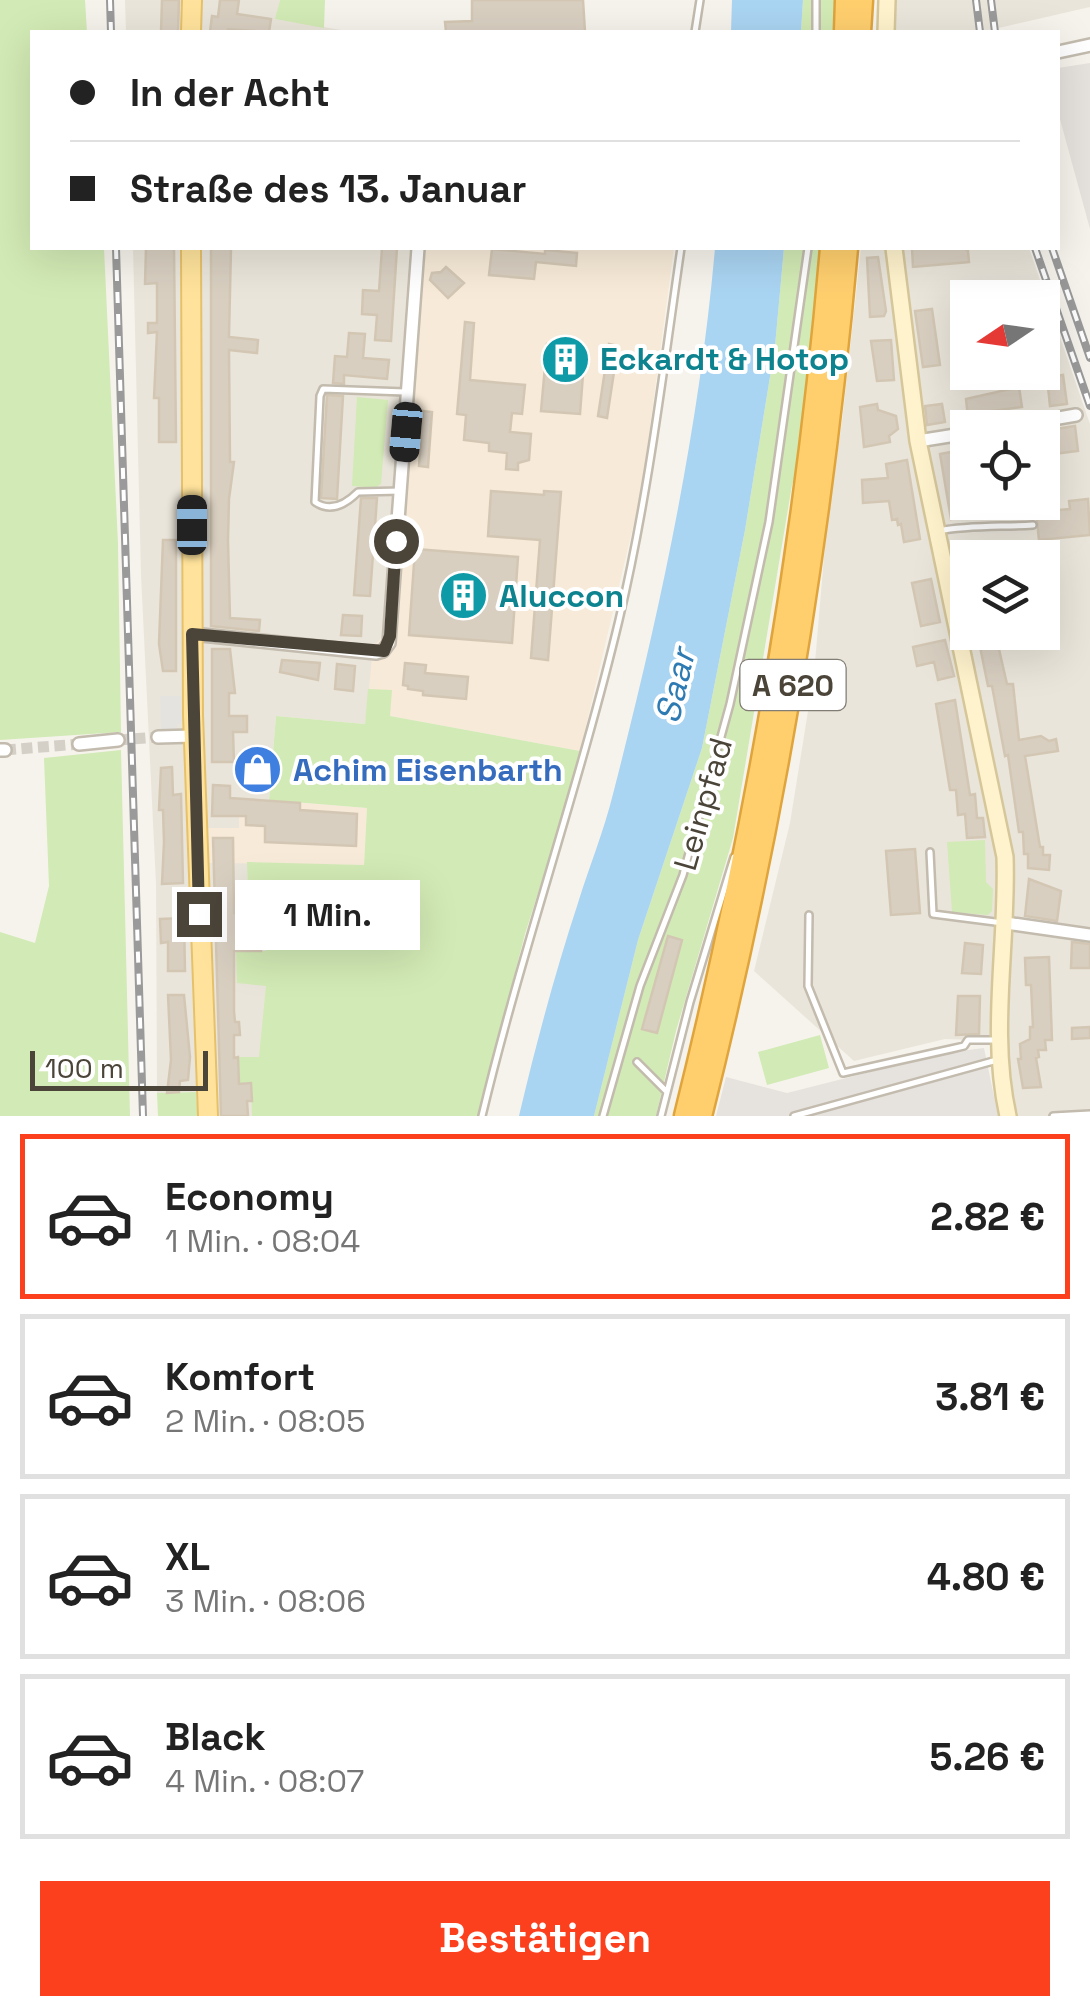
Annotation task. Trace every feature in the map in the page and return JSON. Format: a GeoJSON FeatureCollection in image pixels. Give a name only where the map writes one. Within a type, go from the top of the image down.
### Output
{"type":"FeatureCollection","features":[{"type":"Feature","properties":{"kind":"highway"},"geometry":{"type":"LineString","coordinates":[[845,30],[846,0]]}},
{"type":"Feature","properties":{"kind":"highway"},"geometry":{"type":"LineString","coordinates":[[860,30],[862,0]]}},
{"type":"Feature","properties":{"kind":"highway","name":"A 620"},"geometry":{"type":"LineString","coordinates":[[684,1116],[750,828],[800,535],[831,250]]}},
{"type":"Feature","properties":{"kind":"highway","name":"A 620"},"geometry":{"type":"LineString","coordinates":[[701,1116],[752,894],[793,684],[823,473],[847,250]]}},
{"type":"Feature","properties":{"kind":"main road"},"geometry":{"type":"LineString","coordinates":[[191,30],[192,0]]}},
{"type":"Feature","properties":{"kind":"main road"},"geometry":{"type":"LineString","coordinates":[[190,250],[192,634],[187,702],[193,736],[208,1116]]}},
{"type":"Feature","properties":{"kind":"street"},"geometry":{"type":"LineString","coordinates":[[886,30],[887,0]]}},
{"type":"Feature","properties":{"kind":"street"},"geometry":{"type":"LineString","coordinates":[[1060,52],[1090,45]]}},
{"type":"Feature","properties":{"kind":"street"},"geometry":{"type":"LineString","coordinates":[[192,634],[384,651],[390,636],[418,250]]}},
{"type":"Feature","properties":{"kind":"street"},"geometry":{"type":"LineString","coordinates":[[894,250],[918,441],[1005,858],[1002,1115]]}},
{"type":"Feature","properties":{"kind":"street"},"geometry":{"type":"LineString","coordinates":[[1060,419],[1076,416]]}},
{"type":"Feature","properties":{"kind":"street"},"geometry":{"type":"LineString","coordinates":[[918,441],[950,436]]}},
{"type":"Feature","properties":{"kind":"street"},"geometry":{"type":"LineString","coordinates":[[158,737],[193,736]]}},
{"type":"Feature","properties":{"kind":"street"},"geometry":{"type":"LineString","coordinates":[[79,744],[118,740]]}},
{"type":"Feature","properties":{"kind":"street"},"geometry":{"type":"LineString","coordinates":[[1006,924],[1090,935]]}},
{"type":"Feature","properties":{"kind":"lane"},"geometry":{"type":"LineString","coordinates":[[695,30],[700,0]]}},
{"type":"Feature","properties":{"kind":"lane"},"geometry":{"type":"LineString","coordinates":[[816,0],[816,30]]}},
{"type":"Feature","properties":{"kind":"lane"},"geometry":{"type":"LineString","coordinates":[[482,1116],[528,935],[578,778],[629,579],[681,250]]}},
{"type":"Feature","properties":{"kind":"lane","name":"Leinpfad"},"geometry":{"type":"LineString","coordinates":[[603,1116],[640,986],[683,876],[730,704],[769,522],[808,250]]}},
{"type":"Feature","properties":{"kind":"lane"},"geometry":{"type":"LineString","coordinates":[[401,491],[358,492],[347,503],[334,507],[315,502],[320,396],[323,389],[331,387],[408,393]]}},
{"type":"Feature","properties":{"kind":"lane"},"geometry":{"type":"LineString","coordinates":[[936,532],[973,524],[1033,524]]}},
{"type":"Feature","properties":{"kind":"lane"},"geometry":{"type":"LineString","coordinates":[[661,1116],[728,867],[750,828]]}},
{"type":"Feature","properties":{"kind":"lane"},"geometry":{"type":"LineString","coordinates":[[930,852],[934,914],[1006,924]]}},
{"type":"Feature","properties":{"kind":"lane"},"geometry":{"type":"LineString","coordinates":[[809,915],[808,986],[843,1073],[964,1046],[968,1040],[1000,1040]]}},
{"type":"Feature","properties":{"kind":"lane"},"geometry":{"type":"LineString","coordinates":[[794,1116],[1000,1060]]}},
{"type":"Feature","properties":{"kind":"lane"},"geometry":{"type":"LineString","coordinates":[[637,1062],[666,1091]]}},
{"type":"Feature","properties":{"kind":"lane"},"geometry":{"type":"LineString","coordinates":[[1054,1116],[1090,1114]]}},
{"type":"Feature","properties":{"kind":"shaded area"},"geometry":{"type":"Polygon","coordinates":[[[125,0],[280,0],[276,19],[341,30],[126,30],[125,0]]]}},
{"type":"Feature","properties":{"kind":"shaded area"},"geometry":{"type":"Polygon","coordinates":[[[892,0],[1090,0],[1090,7],[990,30],[891,30],[892,0]]]}},
{"type":"Feature","properties":{"kind":"shaded area"},"geometry":{"type":"Polygon","coordinates":[[[1090,63],[1090,229],[1060,119],[1060,68],[1090,63]]]}},
{"type":"Feature","properties":{"kind":"shaded area"},"geometry":{"type":"Polygon","coordinates":[[[133,250],[410,250],[382,638],[376,646],[365,724],[276,716],[269,800],[241,798],[239,829],[208,829],[209,862],[247,862],[247,905],[378,913],[319,1116],[218,1116],[216,1091],[157,1093],[156,884],[141,575],[133,250]]]}},
{"type":"Feature","properties":{"kind":"shaded area"},"geometry":{"type":"Polygon","coordinates":[[[410,250],[674,250],[641,493],[580,751],[390,716],[369,689],[373,646],[382,638],[410,250]]]}},
{"type":"Feature","properties":{"kind":"shaded area"},"geometry":{"type":"Polygon","coordinates":[[[861,250],[1030,250],[1040,280],[950,280],[950,390],[1060,390],[1060,337],[1090,424],[1090,1116],[1018,1116],[1003,1041],[945,1039],[854,1061],[754,971],[790,823],[814,674],[827,522],[861,250]]]}},
{"type":"Feature","properties":{"kind":"shaded area"},"geometry":{"type":"Polygon","coordinates":[[[160,696],[181,696],[182,721],[175,729],[161,731],[160,696]]]}},
{"type":"Feature","properties":{"kind":"shaded area"},"geometry":{"type":"Polygon","coordinates":[[[240,798],[367,808],[364,865],[209,863],[208,828],[239,828],[240,798]]]}},
{"type":"Feature","properties":{"kind":"shaded area"},"geometry":{"type":"Polygon","coordinates":[[[984,1048],[998,1116],[716,1116],[726,1077],[787,1093],[945,1053],[984,1048]]]}},
{"type":"Feature","properties":{"kind":"green space"},"geometry":{"type":"Polygon","coordinates":[[[0,0],[85,0],[87,30],[30,30],[30,250],[104,250],[118,544],[121,732],[0,740],[0,0]]]}},
{"type":"Feature","properties":{"kind":"green space"},"geometry":{"type":"Polygon","coordinates":[[[280,0],[325,0],[324,28],[275,19],[280,0]]]}},
{"type":"Feature","properties":{"kind":"green space"},"geometry":{"type":"Polygon","coordinates":[[[803,0],[835,0],[833,30],[801,30],[803,0]]]}},
{"type":"Feature","properties":{"kind":"green space"},"geometry":{"type":"Polygon","coordinates":[[[784,250],[821,250],[798,466],[733,838],[676,1031],[656,1116],[594,1116],[638,940],[702,748],[745,530],[775,346],[784,250]]]}},
{"type":"Feature","properties":{"kind":"green space"},"geometry":{"type":"Polygon","coordinates":[[[357,397],[388,400],[381,484],[375,488],[352,486],[357,397]]]}},
{"type":"Feature","properties":{"kind":"green space"},"geometry":{"type":"Polygon","coordinates":[[[368,689],[392,690],[390,716],[580,751],[575,776],[525,934],[478,1116],[252,1116],[251,1084],[239,1084],[238,1057],[259,1057],[266,986],[237,983],[236,950],[266,951],[267,934],[248,919],[247,862],[364,865],[367,808],[269,800],[276,716],[365,724],[368,689]]]}},
{"type":"Feature","properties":{"kind":"green space"},"geometry":{"type":"Polygon","coordinates":[[[121,750],[130,1116],[0,1116],[0,932],[35,943],[49,886],[44,758],[121,750]]]}},
{"type":"Feature","properties":{"kind":"green space"},"geometry":{"type":"Polygon","coordinates":[[[985,840],[986,882],[993,889],[992,911],[988,915],[952,912],[947,842],[985,840]]]}},
{"type":"Feature","properties":{"kind":"green space"},"geometry":{"type":"Polygon","coordinates":[[[820,1035],[829,1068],[767,1085],[758,1052],[820,1035]]]}},
{"type":"Feature","properties":{"kind":"green space"},"geometry":{"type":"Polygon","coordinates":[[[196,1092],[198,1116],[158,1116],[157,1093],[196,1092]]]}},
{"type":"Feature","properties":{"kind":"water"},"geometry":{"type":"Polygon","coordinates":[[[732,0],[803,0],[801,30],[731,30],[732,0]]]}},
{"type":"Feature","properties":{"kind":"water","name":"Saar"},"geometry":{"type":"Polygon","coordinates":[[[715,250],[784,250],[775,346],[745,530],[702,748],[638,940],[594,1116],[519,1116],[561,956],[609,808],[646,659],[688,454],[715,250]]]}},
{"type":"Feature","properties":{"kind":"building"},"geometry":{"type":"Polygon","coordinates":[[[162,0],[179,0],[178,30],[161,30],[162,0]]]}},
{"type":"Feature","properties":{"kind":"building"},"geometry":{"type":"Polygon","coordinates":[[[220,0],[239,0],[237,14],[271,19],[269,30],[210,30],[212,16],[218,17],[220,0]]]}},
{"type":"Feature","properties":{"kind":"building"},"geometry":{"type":"Polygon","coordinates":[[[472,0],[583,0],[585,30],[446,30],[445,22],[472,21],[472,0]]]}},
{"type":"Feature","properties":{"kind":"building"},"geometry":{"type":"Polygon","coordinates":[[[146,250],[174,250],[176,442],[159,442],[159,398],[154,398],[157,332],[148,333],[148,323],[157,323],[157,283],[145,284],[146,250]]]}},
{"type":"Feature","properties":{"kind":"building"},"geometry":{"type":"Polygon","coordinates":[[[211,250],[231,250],[229,337],[258,340],[257,353],[229,350],[230,462],[234,462],[229,499],[230,618],[260,620],[259,631],[211,626],[211,250]]]}},
{"type":"Feature","properties":{"kind":"building"},"geometry":{"type":"Polygon","coordinates":[[[382,250],[397,250],[391,341],[375,340],[377,315],[362,314],[363,290],[379,291],[382,250]]]}},
{"type":"Feature","properties":{"kind":"building"},"geometry":{"type":"Polygon","coordinates":[[[492,250],[577,253],[576,266],[536,262],[534,279],[489,275],[492,250]]]}},
{"type":"Feature","properties":{"kind":"building"},"geometry":{"type":"Polygon","coordinates":[[[912,250],[968,251],[969,262],[913,267],[912,250]]]}},
{"type":"Feature","properties":{"kind":"building"},"geometry":{"type":"Polygon","coordinates":[[[878,257],[886,311],[884,316],[870,317],[867,258],[878,257]]]}},
{"type":"Feature","properties":{"kind":"building"},"geometry":{"type":"Polygon","coordinates":[[[446,267],[464,283],[448,298],[430,280],[432,273],[446,267]]]}},
{"type":"Feature","properties":{"kind":"building"},"geometry":{"type":"Polygon","coordinates":[[[932,309],[940,365],[923,367],[915,311],[932,309]]]}},
{"type":"Feature","properties":{"kind":"building"},"geometry":{"type":"Polygon","coordinates":[[[465,322],[474,323],[470,380],[525,385],[522,414],[512,413],[510,432],[531,434],[529,460],[518,463],[518,470],[506,469],[507,453],[489,451],[489,443],[464,440],[466,415],[457,414],[465,322]]]}},
{"type":"Feature","properties":{"kind":"building"},"geometry":{"type":"Polygon","coordinates":[[[349,333],[365,334],[363,358],[389,360],[387,379],[344,375],[344,384],[333,383],[335,356],[347,357],[349,333]]]}},
{"type":"Feature","properties":{"kind":"building"},"geometry":{"type":"Polygon","coordinates":[[[891,340],[894,380],[877,381],[871,341],[891,340]]]}},
{"type":"Feature","properties":{"kind":"building"},"geometry":{"type":"Polygon","coordinates":[[[547,344],[585,348],[580,414],[541,411],[547,344]]]}},
{"type":"Feature","properties":{"kind":"building"},"geometry":{"type":"Polygon","coordinates":[[[609,344],[618,346],[607,418],[598,416],[609,344]]]}},
{"type":"Feature","properties":{"kind":"building"},"geometry":{"type":"Polygon","coordinates":[[[1063,375],[1067,404],[1050,406],[1048,390],[1060,390],[1063,375]]]}},
{"type":"Feature","properties":{"kind":"building"},"geometry":{"type":"Polygon","coordinates":[[[1019,390],[1022,407],[967,410],[966,399],[1019,390]]]}},
{"type":"Feature","properties":{"kind":"building"},"geometry":{"type":"Polygon","coordinates":[[[327,395],[343,396],[337,499],[321,498],[327,395]]]}},
{"type":"Feature","properties":{"kind":"building"},"geometry":{"type":"Polygon","coordinates":[[[877,404],[878,410],[896,416],[898,429],[889,436],[890,442],[864,447],[860,407],[877,404]]]}},
{"type":"Feature","properties":{"kind":"building"},"geometry":{"type":"Polygon","coordinates":[[[942,404],[945,422],[927,425],[925,406],[942,404]]]}},
{"type":"Feature","properties":{"kind":"building"},"geometry":{"type":"Polygon","coordinates":[[[423,411],[432,412],[428,467],[419,466],[423,411]]]}},
{"type":"Feature","properties":{"kind":"building"},"geometry":{"type":"Polygon","coordinates":[[[1075,426],[1078,451],[1060,453],[1060,428],[1075,426]]]}},
{"type":"Feature","properties":{"kind":"building"},"geometry":{"type":"Polygon","coordinates":[[[950,452],[950,513],[940,454],[950,452]]]}},
{"type":"Feature","properties":{"kind":"building"},"geometry":{"type":"Polygon","coordinates":[[[907,460],[920,539],[904,542],[901,524],[892,520],[889,501],[863,503],[862,480],[888,478],[886,464],[907,460]]]}},
{"type":"Feature","properties":{"kind":"building"},"geometry":{"type":"Polygon","coordinates":[[[491,491],[544,495],[544,491],[561,492],[548,660],[531,658],[540,540],[488,536],[491,491]]]}},
{"type":"Feature","properties":{"kind":"building"},"geometry":{"type":"Polygon","coordinates":[[[361,498],[377,498],[370,596],[354,595],[361,498]]]}},
{"type":"Feature","properties":{"kind":"building"},"geometry":{"type":"Polygon","coordinates":[[[1088,499],[1090,535],[1039,540],[1037,520],[1060,520],[1060,510],[1070,509],[1069,501],[1088,499]]]}},
{"type":"Feature","properties":{"kind":"building"},"geometry":{"type":"Polygon","coordinates":[[[163,540],[176,540],[176,671],[163,671],[159,644],[163,540]]]}},
{"type":"Feature","properties":{"kind":"building","name":"Aluccon"},"geometry":{"type":"Polygon","coordinates":[[[415,549],[518,557],[512,643],[409,635],[415,549]]]}},
{"type":"Feature","properties":{"kind":"building"},"geometry":{"type":"Polygon","coordinates":[[[931,579],[940,622],[921,626],[912,583],[931,579]]]}},
{"type":"Feature","properties":{"kind":"building"},"geometry":{"type":"Polygon","coordinates":[[[343,615],[362,616],[361,636],[341,635],[343,615]]]}},
{"type":"Feature","properties":{"kind":"building"},"geometry":{"type":"Polygon","coordinates":[[[945,640],[954,676],[938,680],[934,662],[917,666],[913,647],[945,640]]]}},
{"type":"Feature","properties":{"kind":"building"},"geometry":{"type":"Polygon","coordinates":[[[212,649],[230,649],[235,693],[229,693],[229,716],[247,716],[247,732],[233,732],[234,762],[212,762],[212,649]]]}},
{"type":"Feature","properties":{"kind":"building"},"geometry":{"type":"Polygon","coordinates":[[[981,650],[999,650],[1007,684],[1013,684],[1019,740],[1041,736],[1049,741],[1056,739],[1058,751],[1025,756],[1040,847],[1043,855],[1050,855],[1049,870],[1028,868],[1008,755],[1005,756],[992,686],[988,686],[981,650]]]}},
{"type":"Feature","properties":{"kind":"building"},"geometry":{"type":"Polygon","coordinates":[[[282,660],[320,663],[318,680],[280,672],[282,660]]]}},
{"type":"Feature","properties":{"kind":"building"},"geometry":{"type":"Polygon","coordinates":[[[405,663],[426,665],[425,673],[468,677],[466,699],[423,695],[423,691],[408,689],[403,685],[405,663]]]}},
{"type":"Feature","properties":{"kind":"building"},"geometry":{"type":"Polygon","coordinates":[[[337,664],[355,666],[353,691],[335,689],[337,664]]]}},
{"type":"Feature","properties":{"kind":"building"},"geometry":{"type":"Polygon","coordinates":[[[955,700],[970,795],[975,794],[977,818],[983,818],[985,837],[967,838],[965,814],[958,815],[956,790],[950,790],[936,704],[955,700]]]}},
{"type":"Feature","properties":{"kind":"building"},"geometry":{"type":"Polygon","coordinates":[[[172,767],[173,795],[181,794],[183,883],[162,884],[161,768],[172,767]]]}},
{"type":"Feature","properties":{"kind":"building"},"geometry":{"type":"Polygon","coordinates":[[[213,785],[230,786],[230,798],[300,803],[300,810],[357,814],[356,846],[265,842],[265,826],[246,825],[246,816],[212,816],[213,785]]]}},
{"type":"Feature","properties":{"kind":"building"},"geometry":{"type":"Polygon","coordinates":[[[213,838],[233,838],[234,913],[263,919],[261,951],[234,951],[234,1011],[240,1035],[234,1035],[234,1058],[238,1057],[239,1084],[251,1083],[248,1116],[221,1116],[213,838]]]}},
{"type":"Feature","properties":{"kind":"building"},"geometry":{"type":"Polygon","coordinates":[[[915,849],[920,913],[891,915],[886,851],[915,849]]]}},
{"type":"Feature","properties":{"kind":"building"},"geometry":{"type":"Polygon","coordinates":[[[1029,879],[1061,891],[1057,921],[1025,916],[1029,879]]]}},
{"type":"Feature","properties":{"kind":"building"},"geometry":{"type":"Polygon","coordinates":[[[184,918],[185,971],[168,971],[168,942],[161,943],[160,919],[184,918]]]}},
{"type":"Feature","properties":{"kind":"building"},"geometry":{"type":"Polygon","coordinates":[[[668,936],[682,940],[657,1033],[642,1029],[668,936]]]}},
{"type":"Feature","properties":{"kind":"building"},"geometry":{"type":"Polygon","coordinates":[[[1072,942],[1090,944],[1090,968],[1071,968],[1072,942]]]}},
{"type":"Feature","properties":{"kind":"building"},"geometry":{"type":"Polygon","coordinates":[[[965,943],[983,945],[981,974],[962,973],[965,943]]]}},
{"type":"Feature","properties":{"kind":"building"},"geometry":{"type":"Polygon","coordinates":[[[1049,957],[1052,1040],[1045,1040],[1046,1050],[1038,1050],[1036,1058],[1041,1087],[1023,1088],[1018,1059],[1020,1044],[1030,1039],[1033,1027],[1025,958],[1049,957]]]}},
{"type":"Feature","properties":{"kind":"building"},"geometry":{"type":"Polygon","coordinates":[[[168,995],[184,995],[190,1057],[188,1080],[180,1081],[179,1092],[167,1093],[171,1060],[168,995]]]}},
{"type":"Feature","properties":{"kind":"building"},"geometry":{"type":"Polygon","coordinates":[[[958,996],[980,996],[979,1034],[956,1035],[958,996]]]}},
{"type":"Feature","properties":{"kind":"building"},"geometry":{"type":"Polygon","coordinates":[[[1090,1027],[1090,1038],[1072,1039],[1072,1028],[1090,1027]]]}},
{"type":"Feature","properties":{"kind":"tunnel"},"geometry":{"type":"LineString","coordinates":[[118,740],[158,737]]}},
{"type":"Feature","properties":{"kind":"tunnel"},"geometry":{"type":"LineString","coordinates":[[5,750],[79,744]]}},
{"type":"Feature","properties":{"kind":"railway"},"geometry":{"type":"LineString","coordinates":[[110,0],[111,30]]}},
{"type":"Feature","properties":{"kind":"railway"},"geometry":{"type":"LineString","coordinates":[[976,0],[980,30]]}},
{"type":"Feature","properties":{"kind":"railway"},"geometry":{"type":"LineString","coordinates":[[991,0],[995,30]]}},
{"type":"Feature","properties":{"kind":"railway"},"geometry":{"type":"LineString","coordinates":[[116,250],[143,1116]]}},
{"type":"Feature","properties":{"kind":"railway"},"geometry":{"type":"LineString","coordinates":[[1036,250],[1090,406]]}},
{"type":"Feature","properties":{"kind":"railway"},"geometry":{"type":"LineString","coordinates":[[1053,250],[1090,358]]}},
{"type":"Feature","properties":{"kind":"place","name":"Eckardt & Hotop"},"geometry":{"type":"Point","coordinates":[565,359]}},
{"type":"Feature","properties":{"kind":"place","name":"Aluccon"},"geometry":{"type":"Point","coordinates":[464,596]}},
{"type":"Feature","properties":{"kind":"place","name":"Achim Eisenbarth"},"geometry":{"type":"Point","coordinates":[258,770]}},
{"type":"Feature","properties":{"kind":"route"},"geometry":{"type":"LineString","coordinates":[[199,914],[192,634],[384,651],[390,636],[396,541]]}}]}
